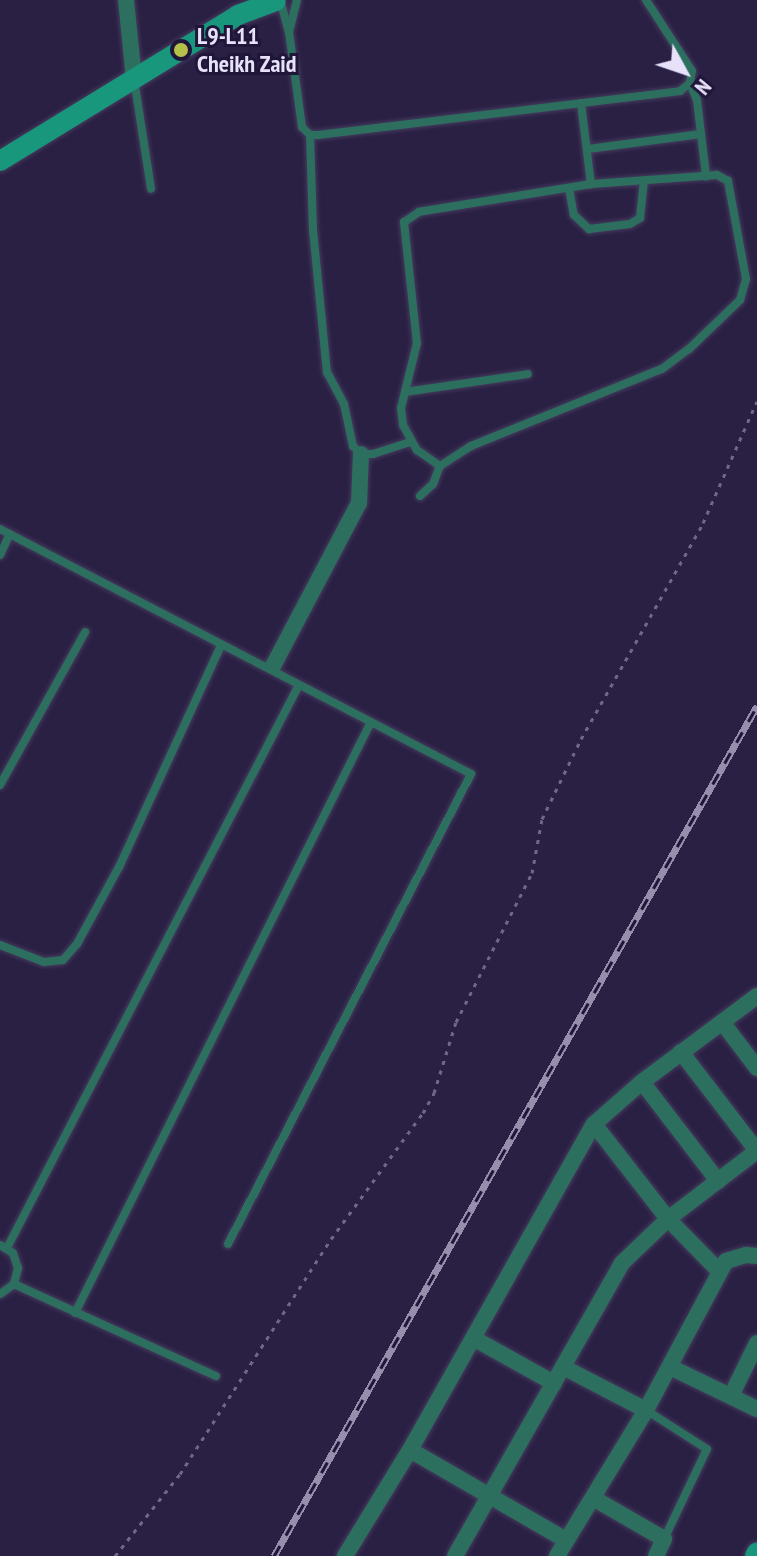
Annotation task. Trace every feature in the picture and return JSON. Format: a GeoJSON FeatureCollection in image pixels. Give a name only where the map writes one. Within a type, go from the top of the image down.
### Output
{"type":"FeatureCollection","features":[{"type":"Feature","properties":{"kind":"main road"},"geometry":{"type":"LineString","coordinates":[[0,161],[238,15],[253,0]]}},
{"type":"Feature","properties":{"kind":"main road"},"geometry":{"type":"LineString","coordinates":[[238,15],[284,1]]}},
{"type":"Feature","properties":{"kind":"street"},"geometry":{"type":"LineString","coordinates":[[126,0],[134,79]]}},
{"type":"Feature","properties":{"kind":"street"},"geometry":{"type":"LineString","coordinates":[[273,666],[359,503],[361,454]]}},
{"type":"Feature","properties":{"kind":"street"},"geometry":{"type":"LineString","coordinates":[[348,1555],[594,1124],[642,1082],[757,996]]}},
{"type":"Feature","properties":{"kind":"street"},"geometry":{"type":"LineString","coordinates":[[722,1022],[757,1068]]}},
{"type":"Feature","properties":{"kind":"street"},"geometry":{"type":"LineString","coordinates":[[455,1556],[622,1263],[668,1219],[757,1151],[681,1052]]}},
{"type":"Feature","properties":{"kind":"street"},"geometry":{"type":"LineString","coordinates":[[642,1082],[718,1181]]}},
{"type":"Feature","properties":{"kind":"street"},"geometry":{"type":"LineString","coordinates":[[594,1124],[668,1219],[720,1272]]}},
{"type":"Feature","properties":{"kind":"street"},"geometry":{"type":"LineString","coordinates":[[557,1556],[646,1410],[726,1261],[734,1257],[757,1256]]}},
{"type":"Feature","properties":{"kind":"street"},"geometry":{"type":"LineString","coordinates":[[473,1338],[554,1383]]}},
{"type":"Feature","properties":{"kind":"street"},"geometry":{"type":"LineString","coordinates":[[731,1396],[757,1343]]}},
{"type":"Feature","properties":{"kind":"street"},"geometry":{"type":"LineString","coordinates":[[563,1367],[646,1410]]}},
{"type":"Feature","properties":{"kind":"street"},"geometry":{"type":"LineString","coordinates":[[670,1367],[757,1409]]}},
{"type":"Feature","properties":{"kind":"street"},"geometry":{"type":"LineString","coordinates":[[410,1450],[566,1540]]}},
{"type":"Feature","properties":{"kind":"street"},"geometry":{"type":"LineString","coordinates":[[593,1498],[664,1539],[656,1556]]}},
{"type":"Feature","properties":{"kind":"lane"},"geometry":{"type":"LineString","coordinates":[[646,0],[692,71],[690,83],[697,100],[706,176]]}},
{"type":"Feature","properties":{"kind":"lane"},"geometry":{"type":"LineString","coordinates":[[284,1],[302,127],[310,135],[313,230],[327,372],[344,404],[353,446],[361,454],[410,442]]}},
{"type":"Feature","properties":{"kind":"lane"},"geometry":{"type":"LineString","coordinates":[[284,1],[289,32]]}},
{"type":"Feature","properties":{"kind":"lane"},"geometry":{"type":"LineString","coordinates":[[134,79],[151,189]]}},
{"type":"Feature","properties":{"kind":"lane"},"geometry":{"type":"LineString","coordinates":[[310,135],[680,91],[690,83]]}},
{"type":"Feature","properties":{"kind":"lane"},"geometry":{"type":"LineString","coordinates":[[581,103],[591,184]]}},
{"type":"Feature","properties":{"kind":"lane"},"geometry":{"type":"LineString","coordinates":[[588,149],[701,134]]}},
{"type":"Feature","properties":{"kind":"lane"},"geometry":{"type":"LineString","coordinates":[[722,177],[731,188],[746,279],[740,300],[689,349],[662,369],[471,446],[440,466],[410,442],[401,408],[417,343],[404,222],[419,212],[591,184],[722,177]]}},
{"type":"Feature","properties":{"kind":"lane"},"geometry":{"type":"LineString","coordinates":[[569,188],[577,220],[589,229],[630,224],[640,218],[644,180]]}},
{"type":"Feature","properties":{"kind":"lane"},"geometry":{"type":"LineString","coordinates":[[405,392],[528,374]]}},
{"type":"Feature","properties":{"kind":"lane"},"geometry":{"type":"LineString","coordinates":[[420,496],[440,474],[440,466]]}},
{"type":"Feature","properties":{"kind":"lane"},"geometry":{"type":"LineString","coordinates":[[0,529],[471,774],[228,1244]]}},
{"type":"Feature","properties":{"kind":"lane"},"geometry":{"type":"LineString","coordinates":[[0,555],[10,534]]}},
{"type":"Feature","properties":{"kind":"lane"},"geometry":{"type":"LineString","coordinates":[[0,785],[85,632]]}},
{"type":"Feature","properties":{"kind":"lane"},"geometry":{"type":"LineString","coordinates":[[0,945],[44,962],[63,960],[77,944],[120,865],[221,645]]}},
{"type":"Feature","properties":{"kind":"lane"},"geometry":{"type":"LineString","coordinates":[[0,1294],[14,1284],[17,1260],[3,1246],[299,685]]}},
{"type":"Feature","properties":{"kind":"lane"},"geometry":{"type":"LineString","coordinates":[[75,1313],[371,722]]}},
{"type":"Feature","properties":{"kind":"lane"},"geometry":{"type":"LineString","coordinates":[[14,1284],[216,1376]]}},
{"type":"Feature","properties":{"kind":"lane"},"geometry":{"type":"LineString","coordinates":[[646,1410],[707,1449],[664,1539]]}},
{"type":"Feature","properties":{"kind":"path"},"geometry":{"type":"LineString","coordinates":[[115,1556],[180,1474],[331,1239],[423,1113],[434,1093],[456,1022],[532,873],[542,819],[581,739],[703,523],[757,401]]}},
{"type":"Feature","properties":{"kind":"railway"},"geometry":{"type":"LineString","coordinates":[[274,1556],[757,706]]}},
{"type":"Feature","properties":{"kind":"place","name":"L9-L11 Cheikh Zaid"},"geometry":{"type":"Point","coordinates":[181,50]}}]}
